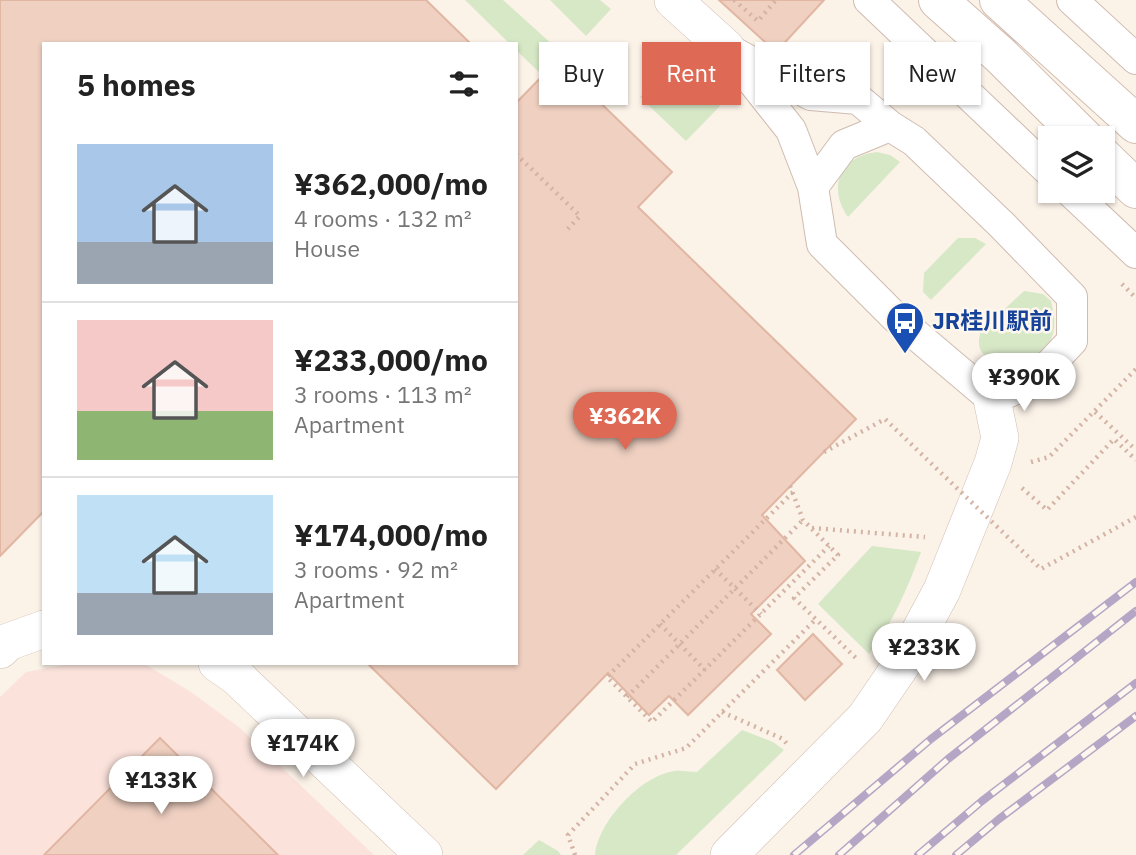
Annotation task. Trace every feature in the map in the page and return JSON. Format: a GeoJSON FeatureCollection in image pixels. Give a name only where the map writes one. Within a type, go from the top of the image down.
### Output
{"type":"FeatureCollection","features":[{"type":"Feature","properties":{"kind":"main road"},"geometry":{"type":"LineString","coordinates":[[938,0],[1000,55],[1072,126]]}},
{"type":"Feature","properties":{"kind":"main road"},"geometry":{"type":"LineString","coordinates":[[999,0],[1136,124]]}},
{"type":"Feature","properties":{"kind":"main road"},"geometry":{"type":"LineString","coordinates":[[1115,169],[1136,189]]}},
{"type":"Feature","properties":{"kind":"street"},"geometry":{"type":"LineString","coordinates":[[673,0],[719,42]]}},
{"type":"Feature","properties":{"kind":"street"},"geometry":{"type":"LineString","coordinates":[[869,0],[1038,161]]}},
{"type":"Feature","properties":{"kind":"street"},"geometry":{"type":"LineString","coordinates":[[1072,0],[1136,59]]}},
{"type":"Feature","properties":{"kind":"street"},"geometry":{"type":"LineString","coordinates":[[741,56],[811,95],[858,99],[890,126],[914,141],[1072,297],[1072,341],[1033,382],[992,399]]}},
{"type":"Feature","properties":{"kind":"street"},"geometry":{"type":"LineString","coordinates":[[729,855],[865,718],[904,661],[942,590],[993,463],[1000,438],[992,399],[895,317],[822,244],[813,187],[790,130],[741,67]]}},
{"type":"Feature","properties":{"kind":"street"},"geometry":{"type":"LineString","coordinates":[[813,187],[844,145],[890,126]]}},
{"type":"Feature","properties":{"kind":"street"},"geometry":{"type":"LineString","coordinates":[[1083,203],[1136,253]]}},
{"type":"Feature","properties":{"kind":"street"},"geometry":{"type":"LineString","coordinates":[[0,650],[8,642],[42,630]]}},
{"type":"Feature","properties":{"kind":"street"},"geometry":{"type":"LineString","coordinates":[[220,665],[237,677],[424,855]]}},
{"type":"Feature","properties":{"kind":"path"},"geometry":{"type":"LineString","coordinates":[[734,0],[758,21],[776,0]]}},
{"type":"Feature","properties":{"kind":"path"},"geometry":{"type":"LineString","coordinates":[[518,156],[580,216],[566,231]]}},
{"type":"Feature","properties":{"kind":"path"},"geometry":{"type":"LineString","coordinates":[[1029,462],[1049,457],[1136,369]]}},
{"type":"Feature","properties":{"kind":"path"},"geometry":{"type":"LineString","coordinates":[[1095,412],[1136,450]]}},
{"type":"Feature","properties":{"kind":"path"},"geometry":{"type":"LineString","coordinates":[[824,452],[885,419],[1041,569],[1136,517]]}},
{"type":"Feature","properties":{"kind":"path"},"geometry":{"type":"LineString","coordinates":[[1014,481],[1047,510],[1114,439],[1136,460]]}},
{"type":"Feature","properties":{"kind":"path"},"geometry":{"type":"LineString","coordinates":[[830,546],[652,722],[607,677],[792,489],[803,520],[811,527],[830,546],[838,555],[794,598],[863,664]]}},
{"type":"Feature","properties":{"kind":"path"},"geometry":{"type":"LineString","coordinates":[[627,697],[803,520]]}},
{"type":"Feature","properties":{"kind":"path"},"geometry":{"type":"LineString","coordinates":[[811,527],[931,537]]}},
{"type":"Feature","properties":{"kind":"path"},"geometry":{"type":"LineString","coordinates":[[715,569],[761,614]]}},
{"type":"Feature","properties":{"kind":"path"},"geometry":{"type":"LineString","coordinates":[[575,855],[568,835],[635,764],[686,748],[816,619]]}},
{"type":"Feature","properties":{"kind":"path"},"geometry":{"type":"LineString","coordinates":[[660,624],[705,670]]}},
{"type":"Feature","properties":{"kind":"path"},"geometry":{"type":"LineString","coordinates":[[722,712],[783,739],[790,746]]}},
{"type":"Feature","properties":{"kind":"shaded area"},"geometry":{"type":"Polygon","coordinates":[[[64,665],[146,665],[191,692],[240,728],[374,855],[0,855],[0,697],[26,672],[64,665]]]}},
{"type":"Feature","properties":{"kind":"green space"},"geometry":{"type":"Polygon","coordinates":[[[465,0],[503,0],[550,42],[539,42],[539,72],[518,52],[518,42],[508,42],[465,0]]]}},
{"type":"Feature","properties":{"kind":"green space"},"geometry":{"type":"Polygon","coordinates":[[[550,0],[600,0],[611,9],[586,36],[550,0]]]}},
{"type":"Feature","properties":{"kind":"green space"},"geometry":{"type":"Polygon","coordinates":[[[648,105],[720,106],[686,141],[648,105]]]}},
{"type":"Feature","properties":{"kind":"green space"},"geometry":{"type":"Polygon","coordinates":[[[877,152],[890,155],[900,162],[848,217],[838,195],[841,175],[846,166],[854,160],[877,152]]]}},
{"type":"Feature","properties":{"kind":"green space"},"geometry":{"type":"Polygon","coordinates":[[[958,238],[975,238],[986,244],[931,300],[923,292],[924,273],[958,238]]]}},
{"type":"Feature","properties":{"kind":"green space"},"geometry":{"type":"Polygon","coordinates":[[[1024,291],[1043,294],[1051,301],[1054,329],[1050,342],[1033,365],[1011,368],[982,353],[979,338],[981,331],[1024,291]]]}},
{"type":"Feature","properties":{"kind":"green space"},"geometry":{"type":"Polygon","coordinates":[[[872,546],[921,552],[899,605],[869,654],[818,604],[872,546]]]}},
{"type":"Feature","properties":{"kind":"green space"},"geometry":{"type":"Polygon","coordinates":[[[742,730],[773,742],[784,750],[676,855],[595,855],[604,829],[623,802],[662,774],[697,772],[742,730]]]}},
{"type":"Feature","properties":{"kind":"green space"},"geometry":{"type":"Polygon","coordinates":[[[539,840],[558,851],[561,855],[523,855],[539,840]]]}},
{"type":"Feature","properties":{"kind":"building"},"geometry":{"type":"Polygon","coordinates":[[[0,0],[426,0],[469,42],[42,42],[42,513],[0,556],[0,0]]]}},
{"type":"Feature","properties":{"kind":"building"},"geometry":{"type":"Polygon","coordinates":[[[719,0],[824,0],[785,42],[765,42],[719,0]]]}},
{"type":"Feature","properties":{"kind":"building"},"geometry":{"type":"Polygon","coordinates":[[[539,79],[539,105],[603,105],[672,172],[638,207],[856,419],[762,515],[805,561],[751,614],[771,634],[688,715],[669,696],[649,715],[608,673],[496,789],[369,665],[518,665],[518,101],[539,79]]]}},
{"type":"Feature","properties":{"kind":"building"},"geometry":{"type":"Polygon","coordinates":[[[813,634],[842,664],[805,700],[777,670],[813,634]]]}},
{"type":"Feature","properties":{"kind":"building"},"geometry":{"type":"Polygon","coordinates":[[[160,738],[278,855],[44,855],[160,738]]]}},
{"type":"Feature","properties":{"kind":"railway"},"geometry":{"type":"LineString","coordinates":[[794,855],[931,739],[1136,582]]}},
{"type":"Feature","properties":{"kind":"railway"},"geometry":{"type":"LineString","coordinates":[[839,855],[948,759],[1136,611]]}},
{"type":"Feature","properties":{"kind":"railway"},"geometry":{"type":"LineString","coordinates":[[918,855],[982,801],[1136,683]]}},
{"type":"Feature","properties":{"kind":"railway"},"geometry":{"type":"LineString","coordinates":[[956,855],[999,819],[1136,716]]}},
{"type":"Feature","properties":{"kind":"place","name":"JR桂川駅前"},"geometry":{"type":"Point","coordinates":[905,355]}}]}
